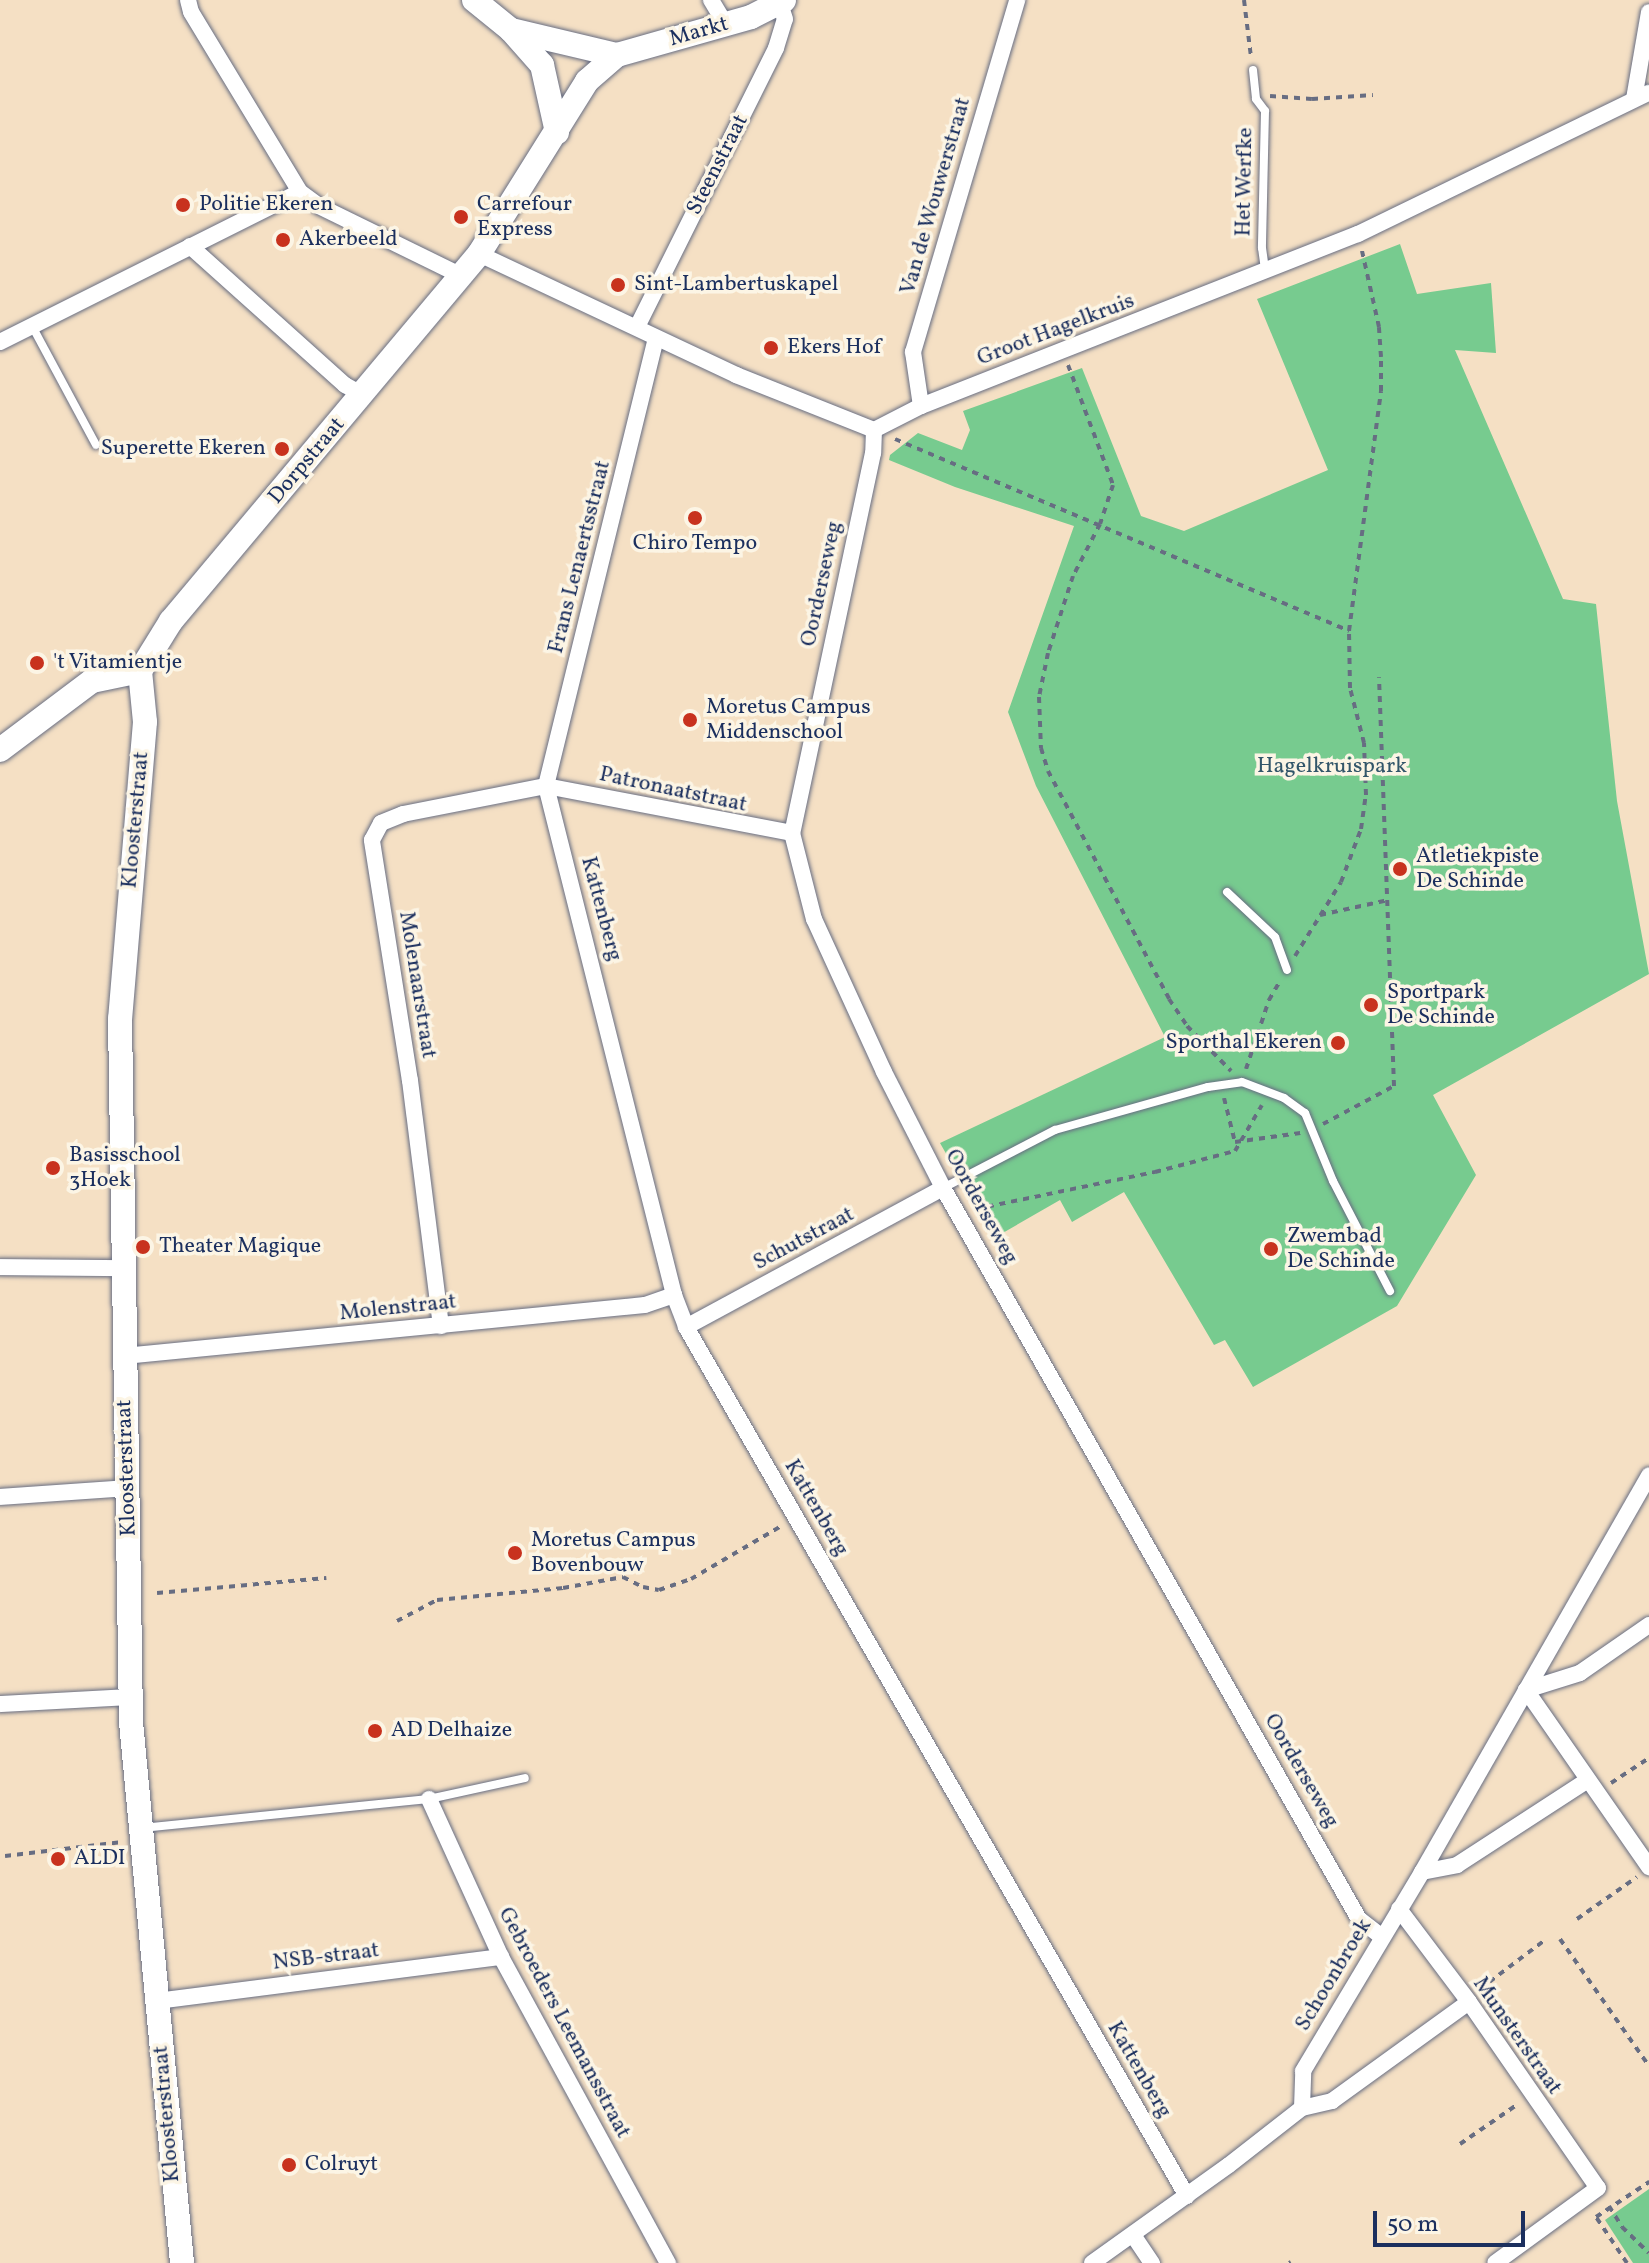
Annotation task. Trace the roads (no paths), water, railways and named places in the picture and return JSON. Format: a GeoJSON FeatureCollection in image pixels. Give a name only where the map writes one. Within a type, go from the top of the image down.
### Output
{"type":"FeatureCollection","features":[{"type":"Feature","properties":{"kind":"main road","name":"Markt"},"geometry":{"type":"LineString","coordinates":[[474,0],[511,30],[542,65],[557,132]]}},
{"type":"Feature","properties":{"kind":"main road","name":"Markt"},"geometry":{"type":"LineString","coordinates":[[479,254],[587,81],[617,55],[726,25],[782,2]]}},
{"type":"Feature","properties":{"kind":"main road","name":"Markt"},"geometry":{"type":"LineString","coordinates":[[511,30],[617,55]]}},
{"type":"Feature","properties":{"kind":"main road","name":"Dorpstraat"},"geometry":{"type":"LineString","coordinates":[[140,671],[171,621],[479,254]]}},
{"type":"Feature","properties":{"kind":"main road"},"geometry":{"type":"LineString","coordinates":[[0,750],[92,681],[140,671]]}},
{"type":"Feature","properties":{"kind":"main road","name":"Kloosterstraat"},"geometry":{"type":"LineString","coordinates":[[140,671],[145,722],[120,1019],[131,1697],[139,1834],[182,2263]]}},
{"type":"Feature","properties":{"kind":"street"},"geometry":{"type":"LineString","coordinates":[[711,0],[726,25]]}},
{"type":"Feature","properties":{"kind":"street","name":"Van de Wouwerstraat"},"geometry":{"type":"LineString","coordinates":[[921,406],[913,352],[1017,0]]}},
{"type":"Feature","properties":{"kind":"street","name":"Steenstraat"},"geometry":{"type":"LineString","coordinates":[[637,327],[776,48],[785,19],[782,2]]}},
{"type":"Feature","properties":{"kind":"street"},"geometry":{"type":"LineString","coordinates":[[189,6],[300,192],[319,206],[462,276]]}},
{"type":"Feature","properties":{"kind":"street"},"geometry":{"type":"LineString","coordinates":[[1641,96],[1649,12]]}},
{"type":"Feature","properties":{"kind":"street","name":"Groot Hagelkruis"},"geometry":{"type":"LineString","coordinates":[[874,430],[921,406],[1358,234],[1641,96]]}},
{"type":"Feature","properties":{"kind":"street"},"geometry":{"type":"LineString","coordinates":[[0,342],[300,192]]}},
{"type":"Feature","properties":{"kind":"street"},"geometry":{"type":"LineString","coordinates":[[190,246],[345,385],[363,395]]}},
{"type":"Feature","properties":{"kind":"street"},"geometry":{"type":"LineString","coordinates":[[479,254],[736,375],[874,430]]}},
{"type":"Feature","properties":{"kind":"street","name":"Frans Lenaertsstraat"},"geometry":{"type":"LineString","coordinates":[[546,786],[656,338]]}},
{"type":"Feature","properties":{"kind":"street","name":"Oorderseweg"},"geometry":{"type":"LineString","coordinates":[[874,430],[873,453],[792,833],[814,919],[884,1072],[943,1188],[1359,1919],[1382,1937]]}},
{"type":"Feature","properties":{"kind":"street","name":"Patronaatstraat"},"geometry":{"type":"LineString","coordinates":[[546,786],[792,833]]}},
{"type":"Feature","properties":{"kind":"street","name":"Kattenberg"},"geometry":{"type":"LineString","coordinates":[[546,786],[674,1295],[686,1327],[1187,2196]]}},
{"type":"Feature","properties":{"kind":"street","name":"Molenaarstraat"},"geometry":{"type":"LineString","coordinates":[[441,1326],[410,1081],[372,840],[381,823],[403,814],[546,786]]}},
{"type":"Feature","properties":{"kind":"street","name":"Schutstraat"},"geometry":{"type":"LineString","coordinates":[[686,1327],[943,1188]]}},
{"type":"Feature","properties":{"kind":"street"},"geometry":{"type":"LineString","coordinates":[[0,1267],[123,1268]]}},
{"type":"Feature","properties":{"kind":"street","name":"Molenstraat"},"geometry":{"type":"LineString","coordinates":[[124,1356],[645,1305],[674,1295]]}},
{"type":"Feature","properties":{"kind":"street","name":"Schoonbroek"},"geometry":{"type":"LineString","coordinates":[[1302,2108],[1303,2071],[1422,1872],[1649,1475]]}},
{"type":"Feature","properties":{"kind":"street"},"geometry":{"type":"LineString","coordinates":[[0,1497],[128,1488]]}},
{"type":"Feature","properties":{"kind":"street"},"geometry":{"type":"LineString","coordinates":[[1649,1625],[1580,1673],[1526,1690],[1649,1868]]}},
{"type":"Feature","properties":{"kind":"street"},"geometry":{"type":"LineString","coordinates":[[0,1704],[131,1697]]}},
{"type":"Feature","properties":{"kind":"street"},"geometry":{"type":"LineString","coordinates":[[1422,1872],[1457,1865],[1592,1786]]}},
{"type":"Feature","properties":{"kind":"street","name":"Gebroeders Leemansstraat"},"geometry":{"type":"LineString","coordinates":[[429,1799],[501,1957],[668,2263]]}},
{"type":"Feature","properties":{"kind":"street","name":"Munsterstraat"},"geometry":{"type":"LineString","coordinates":[[1399,1909],[1469,2002],[1598,2188],[1495,2263]]}},
{"type":"Feature","properties":{"kind":"street","name":"NSB-straat"},"geometry":{"type":"LineString","coordinates":[[157,2001],[501,1957]]}},
{"type":"Feature","properties":{"kind":"street"},"geometry":{"type":"LineString","coordinates":[[1092,2263],[1187,2196],[1302,2108],[1332,2101],[1469,2002]]}},
{"type":"Feature","properties":{"kind":"street"},"geometry":{"type":"LineString","coordinates":[[1133,2235],[1152,2263]]}},
{"type":"Feature","properties":{"kind":"lane","name":"Het Werfke"},"geometry":{"type":"LineString","coordinates":[[1253,70],[1256,95],[1265,111],[1262,248],[1265,272]]}},
{"type":"Feature","properties":{"kind":"lane"},"geometry":{"type":"LineString","coordinates":[[31,325],[96,445]]}},
{"type":"Feature","properties":{"kind":"lane"},"geometry":{"type":"LineString","coordinates":[[1227,892],[1275,937],[1287,970]]}},
{"type":"Feature","properties":{"kind":"lane"},"geometry":{"type":"LineString","coordinates":[[943,1188],[1055,1130],[1220,1085],[1242,1082],[1270,1093],[1305,1113],[1333,1181],[1390,1291]]}},
{"type":"Feature","properties":{"kind":"lane"},"geometry":{"type":"LineString","coordinates":[[139,1834],[429,1799],[525,1778]]}},
{"type":"Feature","properties":{"kind":"place","name":"Politie Ekeren"},"geometry":{"type":"Point","coordinates":[183,205]}},
{"type":"Feature","properties":{"kind":"place","name":"Carrefour Express"},"geometry":{"type":"Point","coordinates":[461,217]}},
{"type":"Feature","properties":{"kind":"place","name":"Akerbeeld"},"geometry":{"type":"Point","coordinates":[283,240]}},
{"type":"Feature","properties":{"kind":"place","name":"Sint-Lambertuskapel"},"geometry":{"type":"Point","coordinates":[618,285]}},
{"type":"Feature","properties":{"kind":"place","name":"Ekers Hof"},"geometry":{"type":"Point","coordinates":[771,348]}},
{"type":"Feature","properties":{"kind":"place","name":"Superette Ekeren"},"geometry":{"type":"Point","coordinates":[282,449]}},
{"type":"Feature","properties":{"kind":"place","name":"Chiro Tempo"},"geometry":{"type":"Point","coordinates":[695,518]}},
{"type":"Feature","properties":{"kind":"place","name":"'t Vitamientje"},"geometry":{"type":"Point","coordinates":[37,663]}},
{"type":"Feature","properties":{"kind":"place","name":"Moretus Campus Middenschool"},"geometry":{"type":"Point","coordinates":[690,720]}},
{"type":"Feature","properties":{"kind":"place","name":"Atletiekpiste De Schinde"},"geometry":{"type":"Point","coordinates":[1400,869]}},
{"type":"Feature","properties":{"kind":"place","name":"Sportpark De Schinde"},"geometry":{"type":"Point","coordinates":[1371,1005]}},
{"type":"Feature","properties":{"kind":"place","name":"Sporthal Ekeren"},"geometry":{"type":"Point","coordinates":[1338,1043]}},
{"type":"Feature","properties":{"kind":"place","name":"Basisschool 3Hoek"},"geometry":{"type":"Point","coordinates":[53,1168]}},
{"type":"Feature","properties":{"kind":"place","name":"Theater Magique"},"geometry":{"type":"Point","coordinates":[143,1247]}},
{"type":"Feature","properties":{"kind":"place","name":"Zwembad De Schinde"},"geometry":{"type":"Point","coordinates":[1271,1249]}},
{"type":"Feature","properties":{"kind":"place","name":"Moretus Campus Bovenbouw"},"geometry":{"type":"Point","coordinates":[515,1553]}},
{"type":"Feature","properties":{"kind":"place","name":"AD Delhaize"},"geometry":{"type":"Point","coordinates":[375,1731]}},
{"type":"Feature","properties":{"kind":"place","name":"ALDI"},"geometry":{"type":"Point","coordinates":[58,1859]}},
{"type":"Feature","properties":{"kind":"place","name":"Colruyt"},"geometry":{"type":"Point","coordinates":[289,2165]}},
{"type":"Feature","properties":{"kind":"park label","name":"Hagelkruispark"},"geometry":{"type":"Point","coordinates":[1332,767]}}]}
